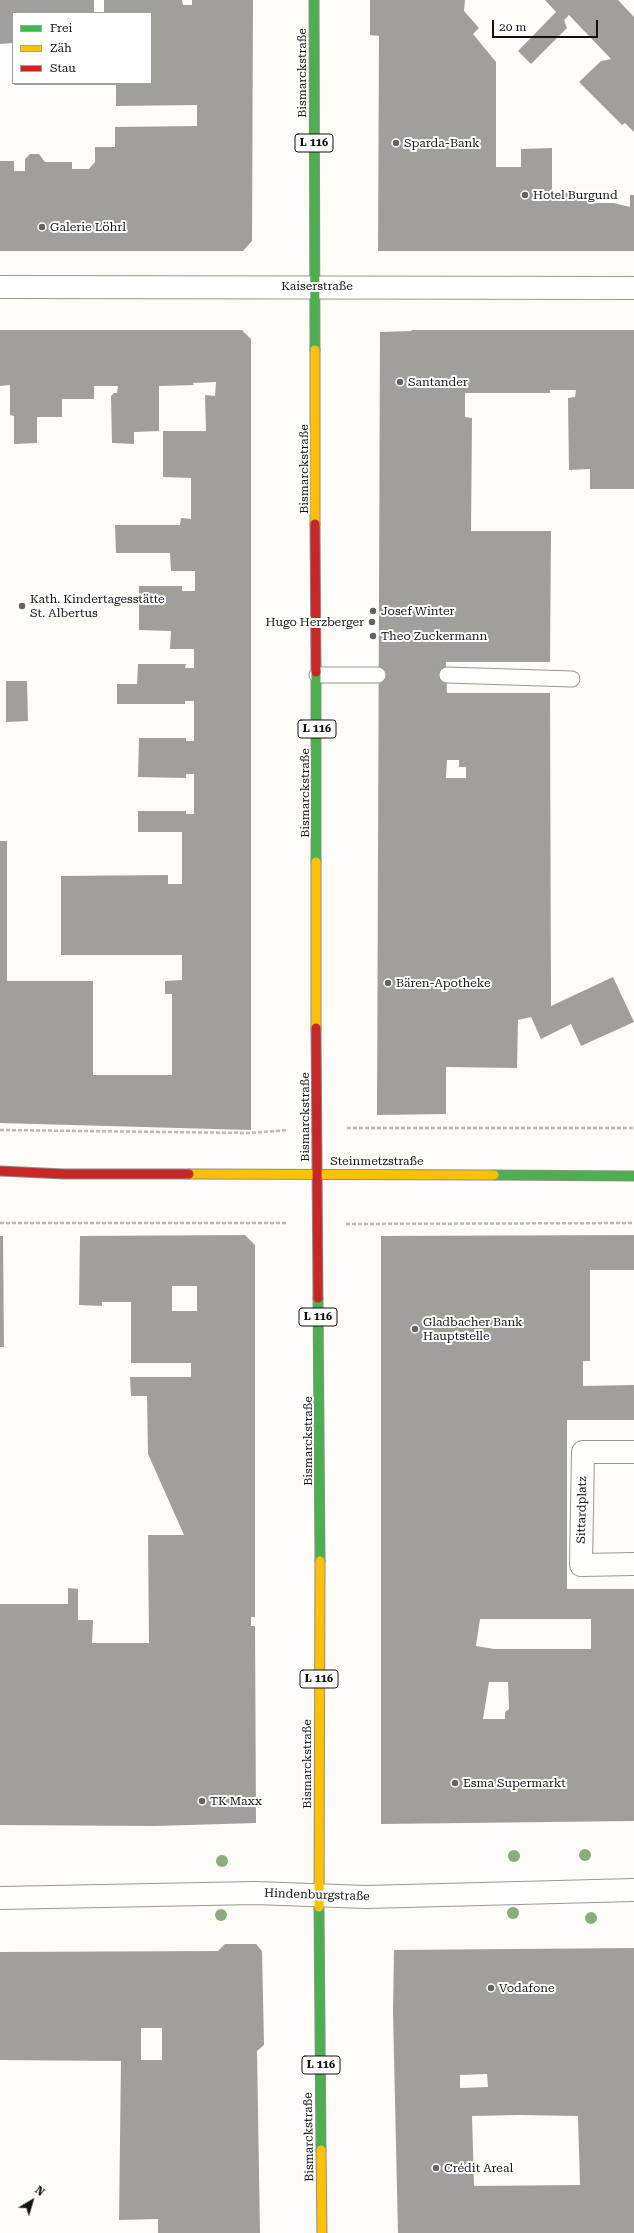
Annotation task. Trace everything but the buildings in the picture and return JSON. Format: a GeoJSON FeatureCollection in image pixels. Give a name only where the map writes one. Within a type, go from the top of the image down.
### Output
{"type":"FeatureCollection","features":[{"type":"Feature","properties":{"kind":"main road","name":"Bismarckstraße"},"geometry":{"type":"LineString","coordinates":[[314,0],[320,1461],[319,1896],[322,2233]]}},
{"type":"Feature","properties":{"kind":"main road","name":"Steinmetzstraße"},"geometry":{"type":"LineString","coordinates":[[0,1171],[64,1174],[318,1173],[634,1176]]}},
{"type":"Feature","properties":{"kind":"street","name":"Kaiserstraße"},"geometry":{"type":"LineString","coordinates":[[0,287],[315,286],[634,288]]}},
{"type":"Feature","properties":{"kind":"street","name":"Sittardplatz"},"geometry":{"type":"LineString","coordinates":[[634,1452],[583,1452],[581,1565],[634,1564]]}},
{"type":"Feature","properties":{"kind":"street","name":"Hindenburgstraße"},"geometry":{"type":"LineString","coordinates":[[0,1898],[255,1893],[366,1897],[634,1890]]}},
{"type":"Feature","properties":{"kind":"lane"},"geometry":{"type":"LineString","coordinates":[[317,675],[378,675]]}},
{"type":"Feature","properties":{"kind":"lane"},"geometry":{"type":"LineString","coordinates":[[447,675],[572,679]]}},
{"type":"Feature","properties":{"kind":"traffic: fast"},"geometry":{"type":"LineString","coordinates":[[314,0],[315,350]]}},
{"type":"Feature","properties":{"kind":"traffic: fast"},"geometry":{"type":"LineString","coordinates":[[316,672],[316,862]]}},
{"type":"Feature","properties":{"kind":"traffic: fast"},"geometry":{"type":"LineString","coordinates":[[494,1175],[634,1176]]}},
{"type":"Feature","properties":{"kind":"traffic: fast"},"geometry":{"type":"LineString","coordinates":[[318,1298],[320,1561]]}},
{"type":"Feature","properties":{"kind":"traffic: fast"},"geometry":{"type":"LineString","coordinates":[[319,1907],[321,2150]]}},
{"type":"Feature","properties":{"kind":"traffic: slow"},"geometry":{"type":"LineString","coordinates":[[315,350],[315,524]]}},
{"type":"Feature","properties":{"kind":"traffic: slow"},"geometry":{"type":"LineString","coordinates":[[316,862],[316,1028]]}},
{"type":"Feature","properties":{"kind":"traffic: slow"},"geometry":{"type":"LineString","coordinates":[[189,1174],[494,1175]]}},
{"type":"Feature","properties":{"kind":"traffic: slow"},"geometry":{"type":"LineString","coordinates":[[319,1907],[320,1561]]}},
{"type":"Feature","properties":{"kind":"traffic: slow"},"geometry":{"type":"LineString","coordinates":[[321,2150],[322,2233]]}},
{"type":"Feature","properties":{"kind":"traffic: jam"},"geometry":{"type":"LineString","coordinates":[[315,524],[316,672]]}},
{"type":"Feature","properties":{"kind":"traffic: jam"},"geometry":{"type":"LineString","coordinates":[[316,1028],[318,1298]]}},
{"type":"Feature","properties":{"kind":"traffic: jam"},"geometry":{"type":"LineString","coordinates":[[0,1171],[64,1174],[189,1174]]}},
{"type":"Feature","properties":{"kind":"place","name":"Sparda-Bank"},"geometry":{"type":"Point","coordinates":[396,143]}},
{"type":"Feature","properties":{"kind":"place","name":"Hotel Burgund"},"geometry":{"type":"Point","coordinates":[525,195]}},
{"type":"Feature","properties":{"kind":"place","name":"Galerie Löhrl"},"geometry":{"type":"Point","coordinates":[42,227]}},
{"type":"Feature","properties":{"kind":"place","name":"Santander"},"geometry":{"type":"Point","coordinates":[400,382]}},
{"type":"Feature","properties":{"kind":"place","name":"Kath. Kindertagesstätte St. Albertus"},"geometry":{"type":"Point","coordinates":[22,606]}},
{"type":"Feature","properties":{"kind":"place","name":"Josef Winter"},"geometry":{"type":"Point","coordinates":[373,611]}},
{"type":"Feature","properties":{"kind":"place","name":"Hugo Herzberger"},"geometry":{"type":"Point","coordinates":[372,622]}},
{"type":"Feature","properties":{"kind":"place","name":"Theo Zuckermann"},"geometry":{"type":"Point","coordinates":[373,636]}},
{"type":"Feature","properties":{"kind":"place","name":"Bären-Apotheke"},"geometry":{"type":"Point","coordinates":[388,983]}},
{"type":"Feature","properties":{"kind":"place","name":"Gladbacher Bank Hauptstelle"},"geometry":{"type":"Point","coordinates":[415,1329]}},
{"type":"Feature","properties":{"kind":"place","name":"Esma Supermarkt"},"geometry":{"type":"Point","coordinates":[455,1783]}},
{"type":"Feature","properties":{"kind":"place","name":"TK Maxx"},"geometry":{"type":"Point","coordinates":[202,1801]}},
{"type":"Feature","properties":{"kind":"place","name":"Vodafone"},"geometry":{"type":"Point","coordinates":[491,1988]}},
{"type":"Feature","properties":{"kind":"place","name":"Crédit Areal"},"geometry":{"type":"Point","coordinates":[436,2168]}}]}
